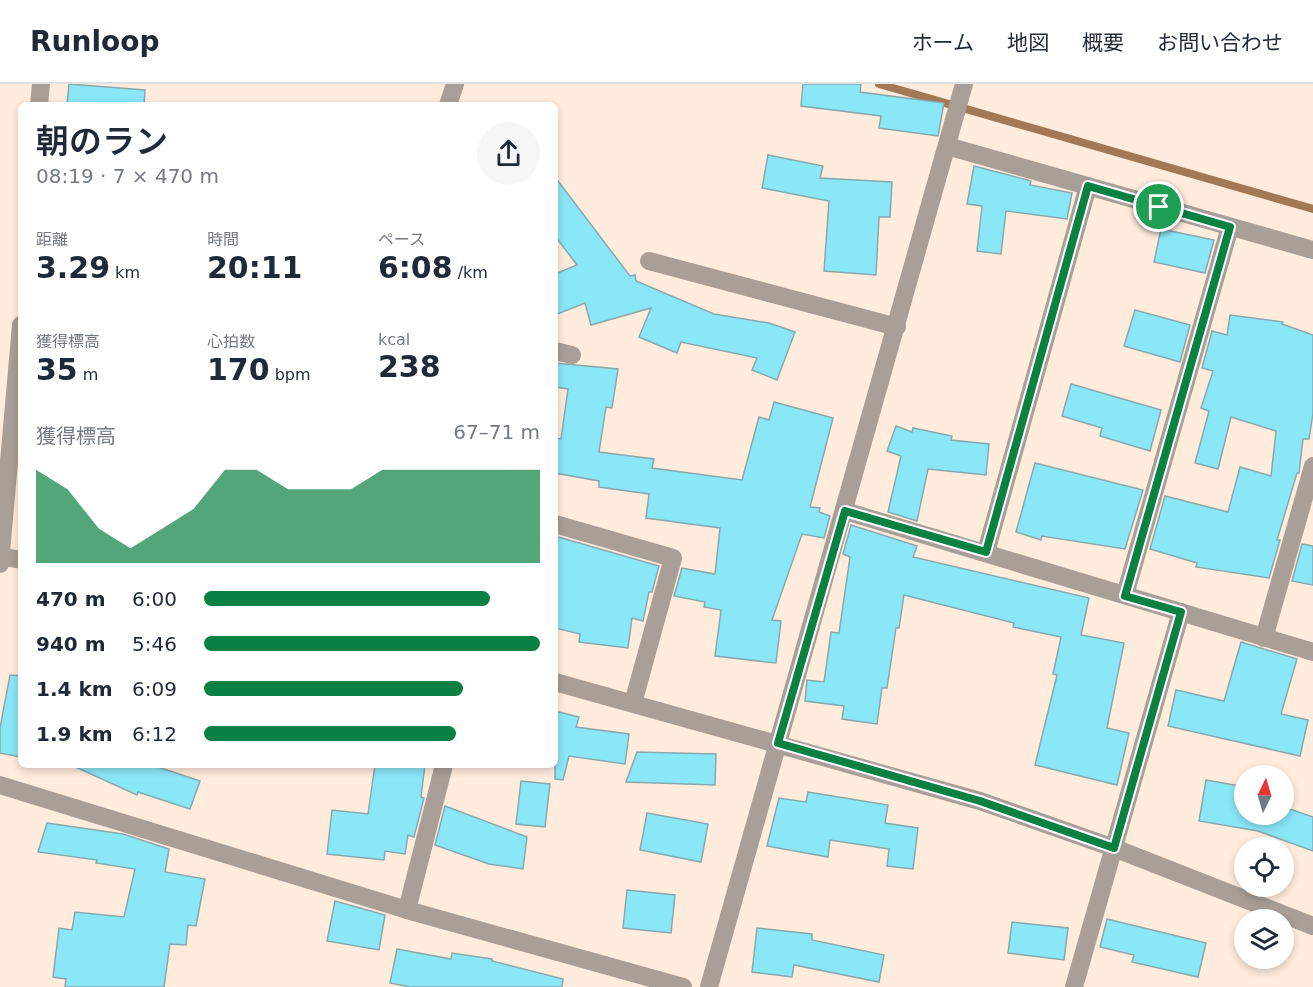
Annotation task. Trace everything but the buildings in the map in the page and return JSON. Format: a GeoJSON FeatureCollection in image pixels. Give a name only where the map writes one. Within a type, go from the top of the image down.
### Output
{"type":"FeatureCollection","features":[{"type":"Feature","properties":{"kind":"street"},"geometry":{"type":"LineString","coordinates":[[39,102],[41,84]]}},
{"type":"Feature","properties":{"kind":"street"},"geometry":{"type":"LineString","coordinates":[[449,102],[454,84]]}},
{"type":"Feature","properties":{"kind":"street"},"geometry":{"type":"LineString","coordinates":[[709,987],[962,90]]}},
{"type":"Feature","properties":{"kind":"street"},"geometry":{"type":"LineString","coordinates":[[947,146],[1313,250]]}},
{"type":"Feature","properties":{"kind":"street"},"geometry":{"type":"LineString","coordinates":[[986,552],[1088,186]]}},
{"type":"Feature","properties":{"kind":"street"},"geometry":{"type":"LineString","coordinates":[[1125,596],[1230,227]]}},
{"type":"Feature","properties":{"kind":"street"},"geometry":{"type":"LineString","coordinates":[[649,261],[897,327]]}},
{"type":"Feature","properties":{"kind":"street"},"geometry":{"type":"LineString","coordinates":[[18,358],[0,559],[18,560]]}},
{"type":"Feature","properties":{"kind":"street"},"geometry":{"type":"LineString","coordinates":[[1264,638],[1313,466]]}},
{"type":"Feature","properties":{"kind":"street"},"geometry":{"type":"LineString","coordinates":[[845,511],[1313,652]]}},
{"type":"Feature","properties":{"kind":"street"},"geometry":{"type":"LineString","coordinates":[[558,525],[674,558],[633,703]]}},
{"type":"Feature","properties":{"kind":"street"},"geometry":{"type":"LineString","coordinates":[[1074,987],[1181,612]]}},
{"type":"Feature","properties":{"kind":"street"},"geometry":{"type":"LineString","coordinates":[[558,683],[980,801],[1114,848],[1313,926]]}},
{"type":"Feature","properties":{"kind":"street"},"geometry":{"type":"LineString","coordinates":[[407,910],[443,768]]}},
{"type":"Feature","properties":{"kind":"street"},"geometry":{"type":"LineString","coordinates":[[0,785],[407,910],[682,987]]}},
{"type":"Feature","properties":{"kind":"waterway"},"geometry":{"type":"LineString","coordinates":[[879,84],[1313,209]]}},
{"type":"Feature","properties":{"kind":"route"},"geometry":{"type":"LineString","coordinates":[[1088,186],[1159,207],[1230,227],[1125,596],[1181,612],[1114,848],[980,801],[778,743],[845,511],[986,552],[1088,186]]}}]}
